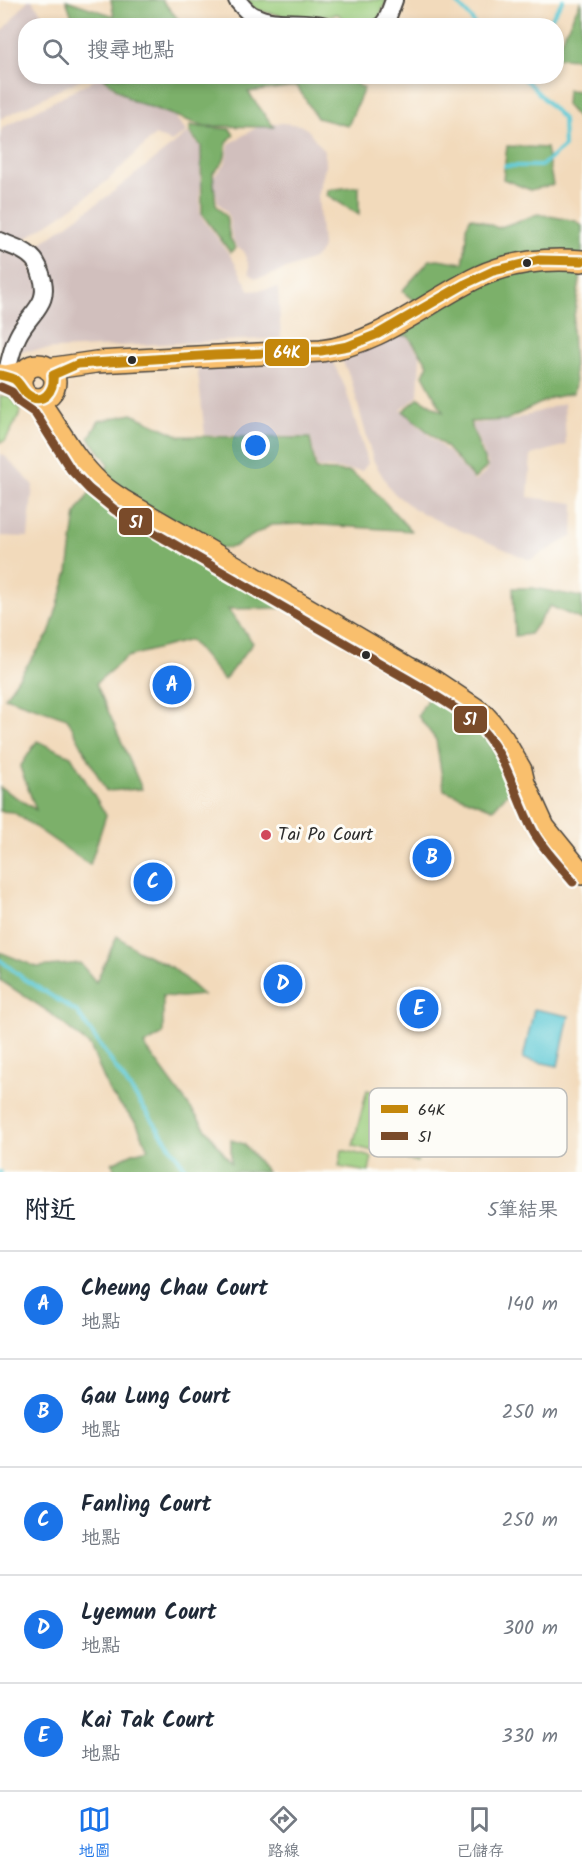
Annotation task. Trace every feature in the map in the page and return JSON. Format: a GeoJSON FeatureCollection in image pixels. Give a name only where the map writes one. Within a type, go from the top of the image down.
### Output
{"type":"FeatureCollection","features":[{"type":"Feature","properties":{"kind":"main road"},"geometry":{"type":"LineString","coordinates":[[582,261],[539,260],[493,271],[465,284],[368,339],[339,348],[321,351],[96,362],[51,387],[27,394],[13,376],[36,366],[51,387],[75,456],[100,484],[122,500],[434,681],[475,708],[490,722],[518,764],[544,827],[582,874]]}},
{"type":"Feature","properties":{"kind":"street"},"geometry":{"type":"LineString","coordinates":[[237,0],[252,16],[259,18]]}},
{"type":"Feature","properties":{"kind":"street"},"geometry":{"type":"LineString","coordinates":[[387,18],[394,0]]}},
{"type":"Feature","properties":{"kind":"street"},"geometry":{"type":"LineString","coordinates":[[0,241],[19,248],[36,261],[45,290],[42,303],[17,337],[9,359],[13,376]]}},
{"type":"Feature","properties":{"kind":"shaded area"},"geometry":{"type":"Polygon","coordinates":[[[28,0],[32,0],[45,18],[18,18],[18,84],[71,84],[0,119],[0,34],[28,0]]]}},
{"type":"Feature","properties":{"kind":"shaded area"},"geometry":{"type":"Polygon","coordinates":[[[87,84],[109,84],[130,100],[175,117],[187,132],[171,142],[155,135],[108,180],[76,205],[25,239],[17,241],[0,233],[0,135],[2,128],[87,84]]]}},
{"type":"Feature","properties":{"kind":"shaded area"},"geometry":{"type":"Polygon","coordinates":[[[282,123],[300,125],[308,130],[324,151],[325,168],[318,195],[322,246],[313,259],[265,277],[255,278],[249,273],[243,250],[238,248],[232,238],[228,214],[218,202],[214,176],[225,164],[229,144],[264,125],[282,123]]]}},
{"type":"Feature","properties":{"kind":"shaded area"},"geometry":{"type":"Polygon","coordinates":[[[188,133],[200,147],[200,215],[232,258],[250,291],[278,288],[281,338],[17,351],[44,308],[33,249],[109,195],[188,133]]]}},
{"type":"Feature","properties":{"kind":"shaded area"},"geometry":{"type":"Polygon","coordinates":[[[0,246],[24,254],[42,290],[3,352],[0,345],[0,246]]]}},
{"type":"Feature","properties":{"kind":"shaded area"},"geometry":{"type":"Polygon","coordinates":[[[406,335],[420,356],[418,396],[401,410],[450,454],[475,482],[488,470],[488,464],[472,424],[513,420],[564,403],[566,445],[531,455],[528,497],[574,503],[573,536],[530,560],[436,520],[413,508],[389,487],[373,460],[351,379],[337,350],[406,335]]]}},
{"type":"Feature","properties":{"kind":"shaded area"},"geometry":{"type":"Polygon","coordinates":[[[327,350],[345,387],[368,463],[362,471],[317,467],[311,437],[205,435],[196,356],[327,350]]]}},
{"type":"Feature","properties":{"kind":"shaded area"},"geometry":{"type":"Polygon","coordinates":[[[0,454],[4,455],[33,485],[28,537],[0,536],[0,454]]]}},
{"type":"Feature","properties":{"kind":"green space"},"geometry":{"type":"Polygon","coordinates":[[[66,0],[114,16],[111,0],[162,0],[177,18],[72,18],[66,0]]]}},
{"type":"Feature","properties":{"kind":"green space"},"geometry":{"type":"Polygon","coordinates":[[[245,0],[387,0],[379,18],[343,18],[338,14],[294,18],[256,10],[245,0]]]}},
{"type":"Feature","properties":{"kind":"green space"},"geometry":{"type":"Polygon","coordinates":[[[581,0],[582,59],[564,58],[564,35],[581,0]]]}},
{"type":"Feature","properties":{"kind":"green space"},"geometry":{"type":"Polygon","coordinates":[[[111,84],[357,84],[364,88],[348,126],[317,118],[297,86],[248,92],[274,127],[203,126],[131,100],[111,84]]]}},
{"type":"Feature","properties":{"kind":"green space"},"geometry":{"type":"Polygon","coordinates":[[[567,90],[582,91],[582,123],[566,105],[567,90]]]}},
{"type":"Feature","properties":{"kind":"green space"},"geometry":{"type":"Polygon","coordinates":[[[190,125],[230,129],[234,135],[226,145],[225,158],[213,173],[216,205],[226,216],[230,238],[236,248],[230,252],[202,214],[201,146],[190,133],[190,125]]]}},
{"type":"Feature","properties":{"kind":"green space"},"geometry":{"type":"Polygon","coordinates":[[[507,146],[546,148],[553,185],[530,190],[503,179],[507,146]]]}},
{"type":"Feature","properties":{"kind":"green space"},"geometry":{"type":"Polygon","coordinates":[[[359,186],[359,215],[327,195],[328,190],[359,186]]]}},
{"type":"Feature","properties":{"kind":"green space"},"geometry":{"type":"Polygon","coordinates":[[[538,214],[576,221],[582,226],[582,269],[572,328],[575,385],[573,393],[551,398],[506,420],[470,422],[487,467],[474,479],[446,447],[403,411],[419,398],[443,412],[423,375],[428,364],[408,336],[390,335],[413,320],[414,301],[402,291],[430,260],[463,263],[467,239],[466,227],[471,217],[498,228],[538,214]]]}},
{"type":"Feature","properties":{"kind":"green space"},"geometry":{"type":"Polygon","coordinates":[[[0,396],[9,396],[20,409],[19,416],[5,441],[0,442],[0,396]]]}},
{"type":"Feature","properties":{"kind":"green space"},"geometry":{"type":"Polygon","coordinates":[[[132,414],[180,436],[310,438],[316,470],[350,472],[369,485],[411,531],[307,524],[271,525],[233,547],[187,553],[199,561],[231,572],[290,608],[228,609],[253,643],[224,680],[190,640],[127,657],[96,683],[142,789],[106,791],[67,718],[5,697],[49,634],[68,572],[76,513],[109,464],[89,438],[99,421],[132,414]]]}},
{"type":"Feature","properties":{"kind":"green space"},"geometry":{"type":"Polygon","coordinates":[[[513,588],[533,588],[582,597],[582,620],[550,606],[530,634],[515,636],[513,588]]]}},
{"type":"Feature","properties":{"kind":"green space"},"geometry":{"type":"Polygon","coordinates":[[[431,692],[477,721],[514,786],[493,809],[444,790],[436,740],[418,716],[431,692]]]}},
{"type":"Feature","properties":{"kind":"green space"},"geometry":{"type":"Polygon","coordinates":[[[37,741],[71,756],[106,815],[90,865],[13,812],[0,811],[0,787],[36,810],[20,767],[37,741]]]}},
{"type":"Feature","properties":{"kind":"green space"},"geometry":{"type":"Polygon","coordinates":[[[117,936],[137,950],[173,968],[203,995],[163,996],[163,1034],[144,1045],[231,1163],[231,1140],[244,1144],[267,1172],[115,1172],[112,1163],[148,1149],[137,1124],[110,1093],[90,1046],[49,1012],[0,980],[0,952],[37,967],[80,963],[96,982],[117,936]]]}},
{"type":"Feature","properties":{"kind":"green space"},"geometry":{"type":"Polygon","coordinates":[[[367,1090],[369,1090],[369,1150],[353,1146],[367,1090]]]}},
{"type":"Feature","properties":{"kind":"green space"},"geometry":{"type":"Polygon","coordinates":[[[342,1150],[372,1157],[369,1172],[339,1167],[342,1150]]]}},
{"type":"Feature","properties":{"kind":"green space"},"geometry":{"type":"Polygon","coordinates":[[[397,1157],[418,1157],[417,1162],[397,1157]]]}},
{"type":"Feature","properties":{"kind":"water"},"geometry":{"type":"Polygon","coordinates":[[[534,1009],[569,1016],[558,1066],[523,1059],[534,1009]]]}},
{"type":"Feature","properties":{"kind":"waterway"},"geometry":{"type":"LineString","coordinates":[[454,0],[471,18]]}},
{"type":"Feature","properties":{"kind":"waterway"},"geometry":{"type":"LineString","coordinates":[[551,18],[563,0]]}},
{"type":"Feature","properties":{"kind":"waterway"},"geometry":{"type":"LineString","coordinates":[[505,166],[541,166],[564,147],[563,119],[530,84]]}},
{"type":"Feature","properties":{"kind":"waterway"},"geometry":{"type":"LineString","coordinates":[[0,960],[23,978],[77,1012],[188,1172]]}},
{"type":"Feature","properties":{"kind":"transit line","name":"64K"},"geometry":{"type":"LineString","coordinates":[[0,375],[14,379],[27,394],[38,399],[50,391],[53,375],[78,364],[321,351],[348,346],[378,334],[465,284],[493,271],[539,260],[582,261]]}},
{"type":"Feature","properties":{"kind":"transit line","name":"51"},"geometry":{"type":"LineString","coordinates":[[1,387],[12,392],[19,402],[35,413],[71,470],[89,489],[115,510],[428,691],[474,722],[485,733],[502,759],[526,817],[537,837],[573,882]]}},
{"type":"Feature","properties":{"kind":"place","name":"Cheung Chau Court"},"geometry":{"type":"Point","coordinates":[172,685]}},
{"type":"Feature","properties":{"kind":"place","name":"Tai Po Court"},"geometry":{"type":"Point","coordinates":[266,835]}},
{"type":"Feature","properties":{"kind":"place","name":"Gau Lung Court"},"geometry":{"type":"Point","coordinates":[432,858]}},
{"type":"Feature","properties":{"kind":"place","name":"Fanling Court"},"geometry":{"type":"Point","coordinates":[153,882]}},
{"type":"Feature","properties":{"kind":"place","name":"Lyemun Court"},"geometry":{"type":"Point","coordinates":[283,984]}},
{"type":"Feature","properties":{"kind":"place","name":"Kai Tak Court"},"geometry":{"type":"Point","coordinates":[419,1009]}}]}
